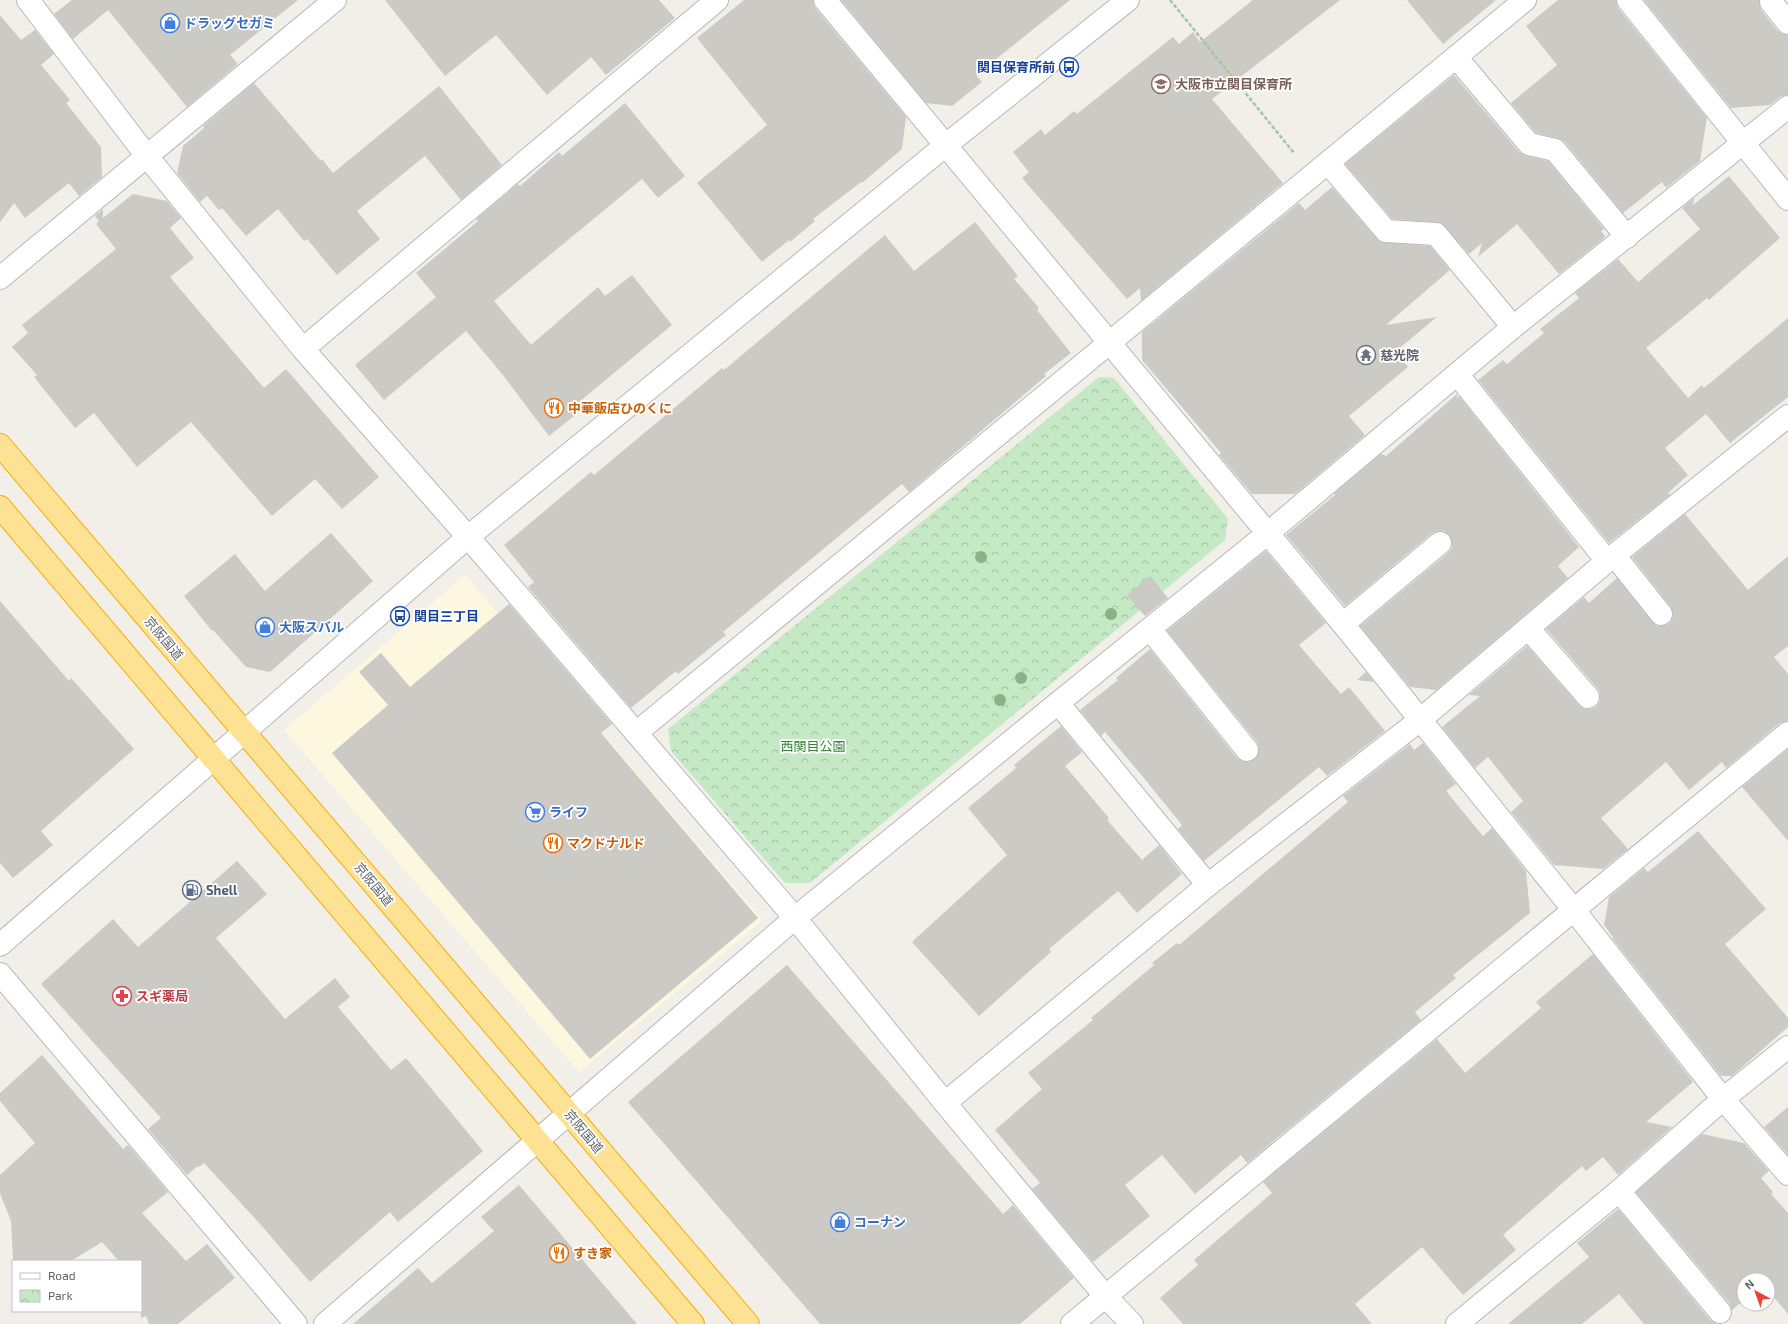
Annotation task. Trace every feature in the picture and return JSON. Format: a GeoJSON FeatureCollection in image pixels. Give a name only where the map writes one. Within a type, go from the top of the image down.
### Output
{"type":"FeatureCollection","features":[{"type":"Feature","properties":{"kind":"highway","name":"京阪国道"},"geometry":{"type":"LineString","coordinates":[[0,445],[748,1324]]}},
{"type":"Feature","properties":{"kind":"highway"},"geometry":{"type":"LineString","coordinates":[[0,507],[213,760],[694,1324]]}},
{"type":"Feature","properties":{"kind":"street"},"geometry":{"type":"LineString","coordinates":[[28,0],[146,155],[302,349],[468,537],[795,918],[945,1103],[1105,1296],[1132,1324]]}},
{"type":"Feature","properties":{"kind":"street"},"geometry":{"type":"LineString","coordinates":[[0,278],[146,155],[335,0]]}},
{"type":"Feature","properties":{"kind":"street"},"geometry":{"type":"LineString","coordinates":[[302,349],[717,0]]}},
{"type":"Feature","properties":{"kind":"street"},"geometry":{"type":"LineString","coordinates":[[825,0],[1108,343],[1343,624],[1573,909],[1723,1099],[1788,1174]]}},
{"type":"Feature","properties":{"kind":"street"},"geometry":{"type":"LineString","coordinates":[[0,945],[468,537],[946,145],[1128,0]]}},
{"type":"Feature","properties":{"kind":"street"},"geometry":{"type":"LineString","coordinates":[[636,733],[1525,0]]}},
{"type":"Feature","properties":{"kind":"street"},"geometry":{"type":"LineString","coordinates":[[1628,0],[1788,199]]}},
{"type":"Feature","properties":{"kind":"street"},"geometry":{"type":"LineString","coordinates":[[1771,2],[1788,23]]}},
{"type":"Feature","properties":{"kind":"street"},"geometry":{"type":"LineString","coordinates":[[1456,57],[1529,144],[1554,150],[1626,237]]}},
{"type":"Feature","properties":{"kind":"street"},"geometry":{"type":"LineString","coordinates":[[325,1324],[795,918],[1267,534],[1513,327],[1788,107]]}},
{"type":"Feature","properties":{"kind":"street"},"geometry":{"type":"LineString","coordinates":[[1320,170],[1386,231],[1436,234],[1513,327]]}},
{"type":"Feature","properties":{"kind":"street"},"geometry":{"type":"LineString","coordinates":[[1457,374],[1611,558],[1661,614]]}},
{"type":"Feature","properties":{"kind":"street"},"geometry":{"type":"LineString","coordinates":[[945,1103],[1208,885],[1420,720],[1611,558],[1788,416]]}},
{"type":"Feature","properties":{"kind":"street"},"geometry":{"type":"LineString","coordinates":[[1343,624],[1440,543]]}},
{"type":"Feature","properties":{"kind":"street"},"geometry":{"type":"LineString","coordinates":[[1150,628],[1247,750]]}},
{"type":"Feature","properties":{"kind":"street"},"geometry":{"type":"LineString","coordinates":[[1528,628],[1588,697]]}},
{"type":"Feature","properties":{"kind":"street"},"geometry":{"type":"LineString","coordinates":[[1058,703],[1208,885]]}},
{"type":"Feature","properties":{"kind":"street"},"geometry":{"type":"LineString","coordinates":[[1072,1324],[1788,733]]}},
{"type":"Feature","properties":{"kind":"street"},"geometry":{"type":"LineString","coordinates":[[0,974],[296,1324]]}},
{"type":"Feature","properties":{"kind":"street"},"geometry":{"type":"LineString","coordinates":[[1457,1324],[1619,1190],[1723,1099],[1788,1047]]}},
{"type":"Feature","properties":{"kind":"street"},"geometry":{"type":"LineString","coordinates":[[1619,1190],[1720,1312]]}},
{"type":"Feature","properties":{"kind":"path"},"geometry":{"type":"LineString","coordinates":[[1170,0],[1320,170]]}},
{"type":"Feature","properties":{"kind":"shaded area"},"geometry":{"type":"Polygon","coordinates":[[[465,575],[763,920],[579,1072],[284,730],[465,575]]]}},
{"type":"Feature","properties":{"kind":"green space","name":"西関目公園"},"geometry":{"type":"Polygon","coordinates":[[[1099,377],[1114,378],[1228,519],[1225,540],[810,883],[785,883],[671,751],[668,729],[1099,377]]]}},
{"type":"Feature","properties":{"kind":"building"},"geometry":{"type":"Polygon","coordinates":[[[72,0],[298,0],[230,55],[238,64],[187,107],[108,10],[73,39],[54,14],[72,0]]]}},
{"type":"Feature","properties":{"kind":"building"},"geometry":{"type":"Polygon","coordinates":[[[385,0],[659,0],[675,18],[606,75],[591,57],[547,95],[496,35],[445,76],[385,0]]]}},
{"type":"Feature","properties":{"kind":"building"},"geometry":{"type":"Polygon","coordinates":[[[744,0],[813,0],[815,8],[906,117],[902,149],[862,183],[861,182],[813,219],[815,221],[790,242],[789,240],[762,262],[697,183],[767,125],[697,38],[744,0]]]}},
{"type":"Feature","properties":{"kind":"building"},"geometry":{"type":"Polygon","coordinates":[[[841,0],[1070,0],[976,75],[982,82],[952,106],[926,103],[841,0]]]}},
{"type":"Feature","properties":{"kind":"building"},"geometry":{"type":"Polygon","coordinates":[[[1253,0],[1340,0],[1212,99],[1283,183],[1141,301],[1140,288],[1127,299],[1022,178],[1029,172],[1013,152],[1041,129],[1045,135],[1074,111],[1077,114],[1173,37],[1179,44],[1193,32],[1200,42],[1253,0]]]}},
{"type":"Feature","properties":{"kind":"building"},"geometry":{"type":"Polygon","coordinates":[[[1407,0],[1496,0],[1443,44],[1407,0]]]}},
{"type":"Feature","properties":{"kind":"building"},"geometry":{"type":"Polygon","coordinates":[[[1558,0],[1616,0],[1618,8],[1707,118],[1700,161],[1666,188],[1662,182],[1623,213],[1565,142],[1558,138],[1536,133],[1511,103],[1557,65],[1526,26],[1558,0]]]}},
{"type":"Feature","properties":{"kind":"building"},"geometry":{"type":"Polygon","coordinates":[[[1644,0],[1759,0],[1761,10],[1778,31],[1788,35],[1788,95],[1780,97],[1770,105],[1731,108],[1644,0]]]}},
{"type":"Feature","properties":{"kind":"building"},"geometry":{"type":"Polygon","coordinates":[[[0,15],[21,40],[35,30],[54,54],[41,65],[70,100],[66,103],[101,147],[102,177],[79,196],[69,183],[25,218],[14,203],[0,222],[0,15]]]}},
{"type":"Feature","properties":{"kind":"building"},"geometry":{"type":"Polygon","coordinates":[[[1454,75],[1519,152],[1526,156],[1548,161],[1604,229],[1601,231],[1605,236],[1603,239],[1559,274],[1517,224],[1478,257],[1482,243],[1469,254],[1441,223],[1392,219],[1345,164],[1454,75]]]}},
{"type":"Feature","properties":{"kind":"building"},"geometry":{"type":"Polygon","coordinates":[[[254,83],[333,173],[439,86],[502,165],[461,200],[425,156],[357,211],[380,239],[337,275],[307,239],[304,241],[278,209],[246,236],[222,208],[219,210],[207,196],[200,202],[177,173],[183,146],[204,128],[203,126],[254,83]]]}},
{"type":"Feature","properties":{"kind":"building"},"geometry":{"type":"Polygon","coordinates":[[[625,103],[685,176],[658,198],[642,179],[494,301],[531,345],[598,287],[605,296],[632,275],[672,325],[579,402],[584,408],[549,436],[503,375],[466,331],[384,400],[355,365],[436,297],[416,273],[478,221],[476,219],[518,184],[520,186],[559,152],[562,156],[625,103]]]}},
{"type":"Feature","properties":{"kind":"building"},"geometry":{"type":"Polygon","coordinates":[[[1729,176],[1780,238],[1709,300],[1707,298],[1646,348],[1688,398],[1702,385],[1704,388],[1788,318],[1788,397],[1730,443],[1706,414],[1665,448],[1688,475],[1668,493],[1670,495],[1609,543],[1478,380],[1503,360],[1507,364],[1544,333],[1540,329],[1579,298],[1575,293],[1618,259],[1638,282],[1700,229],[1682,208],[1694,198],[1693,205],[1729,176]]]}},
{"type":"Feature","properties":{"kind":"building"},"geometry":{"type":"Polygon","coordinates":[[[1332,187],[1380,242],[1430,246],[1450,270],[1386,325],[1437,317],[1395,352],[1408,367],[1349,416],[1365,435],[1295,494],[1252,494],[1219,455],[1221,453],[1142,360],[1142,332],[1299,203],[1305,210],[1332,187]]]}},
{"type":"Feature","properties":{"kind":"building"},"geometry":{"type":"Polygon","coordinates":[[[133,194],[167,201],[181,218],[170,228],[194,258],[170,277],[264,388],[286,369],[379,477],[342,509],[315,479],[272,516],[191,422],[137,467],[94,413],[75,428],[34,377],[37,375],[12,347],[28,333],[22,325],[116,249],[96,224],[99,221],[95,216],[103,209],[103,218],[133,194]]]}},
{"type":"Feature","properties":{"kind":"building"},"geometry":{"type":"Polygon","coordinates":[[[975,222],[1018,276],[1014,279],[1039,308],[1037,310],[1071,353],[1044,374],[1046,376],[909,492],[902,484],[723,632],[726,635],[678,674],[676,671],[631,708],[528,587],[534,582],[504,545],[591,472],[594,475],[722,368],[724,370],[885,235],[914,271],[975,222]]]}},
{"type":"Feature","properties":{"kind":"building"},"geometry":{"type":"Polygon","coordinates":[[[1457,394],[1457,398],[1459,396],[1579,547],[1558,566],[1568,578],[1436,690],[1410,687],[1360,626],[1448,553],[1452,548],[1452,541],[1449,535],[1444,531],[1432,533],[1345,606],[1286,535],[1336,494],[1333,494],[1381,454],[1386,456],[1457,394]]]}},
{"type":"Feature","properties":{"kind":"building"},"geometry":{"type":"Polygon","coordinates":[[[1685,514],[1748,590],[1788,556],[1788,646],[1774,657],[1788,674],[1788,721],[1780,723],[1726,768],[1722,762],[1689,790],[1666,762],[1601,818],[1628,849],[1603,869],[1554,865],[1511,812],[1523,801],[1488,757],[1475,768],[1442,727],[1480,696],[1469,695],[1527,646],[1579,705],[1584,709],[1596,707],[1600,701],[1598,689],[1546,629],[1584,597],[1589,603],[1617,578],[1652,622],[1657,626],[1669,624],[1673,618],[1671,607],[1632,557],[1685,514]]]}},
{"type":"Feature","properties":{"kind":"building"},"geometry":{"type":"Polygon","coordinates":[[[331,533],[373,581],[270,672],[246,667],[213,630],[212,631],[184,596],[235,554],[265,591],[331,533]]]}},
{"type":"Feature","properties":{"kind":"building"},"geometry":{"type":"Polygon","coordinates":[[[1266,551],[1326,623],[1299,645],[1341,694],[1349,687],[1385,731],[1327,776],[1319,767],[1204,861],[1178,829],[1182,825],[1139,772],[1105,732],[1101,736],[1080,710],[1118,680],[1116,678],[1150,649],[1237,758],[1248,762],[1255,759],[1258,755],[1259,748],[1257,742],[1167,631],[1266,551]]]}},
{"type":"Feature","properties":{"kind":"building"},"geometry":{"type":"Polygon","coordinates":[[[1150,576],[1168,598],[1145,616],[1127,595],[1150,576]]]}},
{"type":"Feature","properties":{"kind":"building"},"geometry":{"type":"Polygon","coordinates":[[[0,601],[69,681],[71,678],[134,749],[41,831],[53,845],[13,878],[0,863],[0,601]]]}},
{"type":"Feature","properties":{"kind":"building"},"geometry":{"type":"Polygon","coordinates":[[[509,604],[612,724],[601,733],[758,918],[590,1059],[332,753],[388,705],[359,672],[381,653],[410,687],[509,604]]]}},
{"type":"Feature","properties":{"kind":"building"},"geometry":{"type":"Polygon","coordinates":[[[1366,672],[1374,682],[1357,680],[1366,672]]]}},
{"type":"Feature","properties":{"kind":"building"},"geometry":{"type":"Polygon","coordinates":[[[1061,726],[1082,752],[1065,766],[1109,818],[1107,820],[1142,860],[1159,845],[1182,874],[1137,913],[1118,891],[1049,949],[1051,952],[979,1016],[912,942],[1007,855],[968,808],[1016,768],[1014,765],[1061,726]]]}},
{"type":"Feature","properties":{"kind":"building"},"geometry":{"type":"Polygon","coordinates":[[[1423,743],[1456,784],[1446,791],[1483,836],[1492,828],[1526,871],[1530,913],[1453,975],[1456,978],[1415,1012],[1421,1020],[1247,1163],[1241,1155],[1195,1194],[1162,1155],[1125,1185],[1150,1216],[1093,1262],[1032,1189],[1040,1183],[995,1130],[1042,1089],[1028,1073],[1093,1020],[1091,1018],[1154,965],[1152,963],[1177,943],[1179,945],[1348,802],[1343,796],[1410,744],[1414,750],[1423,743]]]}},
{"type":"Feature","properties":{"kind":"building"},"geometry":{"type":"Polygon","coordinates":[[[1788,749],[1788,841],[1742,787],[1788,749]]]}},
{"type":"Feature","properties":{"kind":"building"},"geometry":{"type":"Polygon","coordinates":[[[1698,831],[1766,909],[1725,944],[1788,1018],[1788,1027],[1732,1076],[1721,1076],[1612,938],[1613,937],[1604,925],[1609,897],[1644,868],[1648,872],[1698,831]]]}},
{"type":"Feature","properties":{"kind":"building"},"geometry":{"type":"Polygon","coordinates":[[[237,861],[267,894],[216,938],[285,1019],[335,978],[350,997],[338,1007],[391,1070],[406,1058],[483,1151],[398,1222],[390,1212],[310,1282],[261,1225],[204,1163],[187,1175],[148,1129],[161,1118],[41,984],[113,919],[138,947],[237,861]]]}},
{"type":"Feature","properties":{"kind":"building"},"geometry":{"type":"Polygon","coordinates":[[[1593,954],[1693,1082],[1646,1122],[1672,1127],[1618,1175],[1603,1157],[1586,1171],[1582,1166],[1503,1235],[1516,1250],[1463,1295],[1422,1247],[1355,1304],[1372,1324],[1183,1324],[1160,1298],[1198,1265],[1194,1260],[1272,1193],[1263,1182],[1437,1039],[1465,1073],[1541,1008],[1536,1002],[1593,954]]]}},
{"type":"Feature","properties":{"kind":"building"},"geometry":{"type":"Polygon","coordinates":[[[787,965],[1003,1214],[1013,1205],[1074,1278],[1020,1324],[820,1324],[628,1102],[787,965]]]}},
{"type":"Feature","properties":{"kind":"building"},"geometry":{"type":"Polygon","coordinates":[[[42,1055],[123,1149],[128,1145],[168,1192],[142,1213],[186,1261],[207,1244],[235,1278],[178,1324],[149,1324],[146,1316],[141,1318],[142,1260],[118,1260],[102,1242],[73,1260],[13,1260],[11,1221],[0,1193],[0,1175],[35,1143],[0,1101],[0,1093],[42,1055]]]}},
{"type":"Feature","properties":{"kind":"building"},"geometry":{"type":"Polygon","coordinates":[[[1788,1107],[1788,1155],[1764,1127],[1788,1107]]]}},
{"type":"Feature","properties":{"kind":"building"},"geometry":{"type":"Polygon","coordinates":[[[1702,1134],[1744,1143],[1769,1171],[1761,1178],[1773,1192],[1771,1194],[1788,1213],[1788,1314],[1776,1300],[1776,1272],[1736,1272],[1736,1307],[1732,1310],[1730,1304],[1636,1192],[1702,1134]]]}},
{"type":"Feature","properties":{"kind":"building"},"geometry":{"type":"Polygon","coordinates":[[[519,1185],[637,1324],[353,1324],[418,1268],[432,1283],[494,1231],[481,1217],[519,1185]]]}},
{"type":"Feature","properties":{"kind":"building"},"geometry":{"type":"Polygon","coordinates":[[[1618,1209],[1710,1320],[1716,1324],[1644,1324],[1619,1294],[1582,1324],[1508,1324],[1589,1257],[1577,1243],[1618,1209]]]}},
{"type":"Feature","properties":{"kind":"place","name":"ドラッグセガミ"},"geometry":{"type":"Point","coordinates":[170,23]}},
{"type":"Feature","properties":{"kind":"place","name":"関目保育所前"},"geometry":{"type":"Point","coordinates":[1069,67]}},
{"type":"Feature","properties":{"kind":"place","name":"大阪市立関目保育所"},"geometry":{"type":"Point","coordinates":[1161,84]}},
{"type":"Feature","properties":{"kind":"place","name":"慈光院"},"geometry":{"type":"Point","coordinates":[1366,355]}},
{"type":"Feature","properties":{"kind":"place","name":"中華飯店ひのくに"},"geometry":{"type":"Point","coordinates":[554,408]}},
{"type":"Feature","properties":{"kind":"place","name":"関目三丁目"},"geometry":{"type":"Point","coordinates":[400,616]}},
{"type":"Feature","properties":{"kind":"place","name":"大阪スバル"},"geometry":{"type":"Point","coordinates":[265,627]}},
{"type":"Feature","properties":{"kind":"place","name":"ライフ"},"geometry":{"type":"Point","coordinates":[535,812]}},
{"type":"Feature","properties":{"kind":"place","name":"マクドナルド"},"geometry":{"type":"Point","coordinates":[553,843]}},
{"type":"Feature","properties":{"kind":"place","name":"Shell"},"geometry":{"type":"Point","coordinates":[192,890]}},
{"type":"Feature","properties":{"kind":"place","name":"スギ薬局"},"geometry":{"type":"Point","coordinates":[122,996]}},
{"type":"Feature","properties":{"kind":"place","name":"コーナン"},"geometry":{"type":"Point","coordinates":[840,1222]}},
{"type":"Feature","properties":{"kind":"place","name":"すき家"},"geometry":{"type":"Point","coordinates":[559,1253]}}]}
